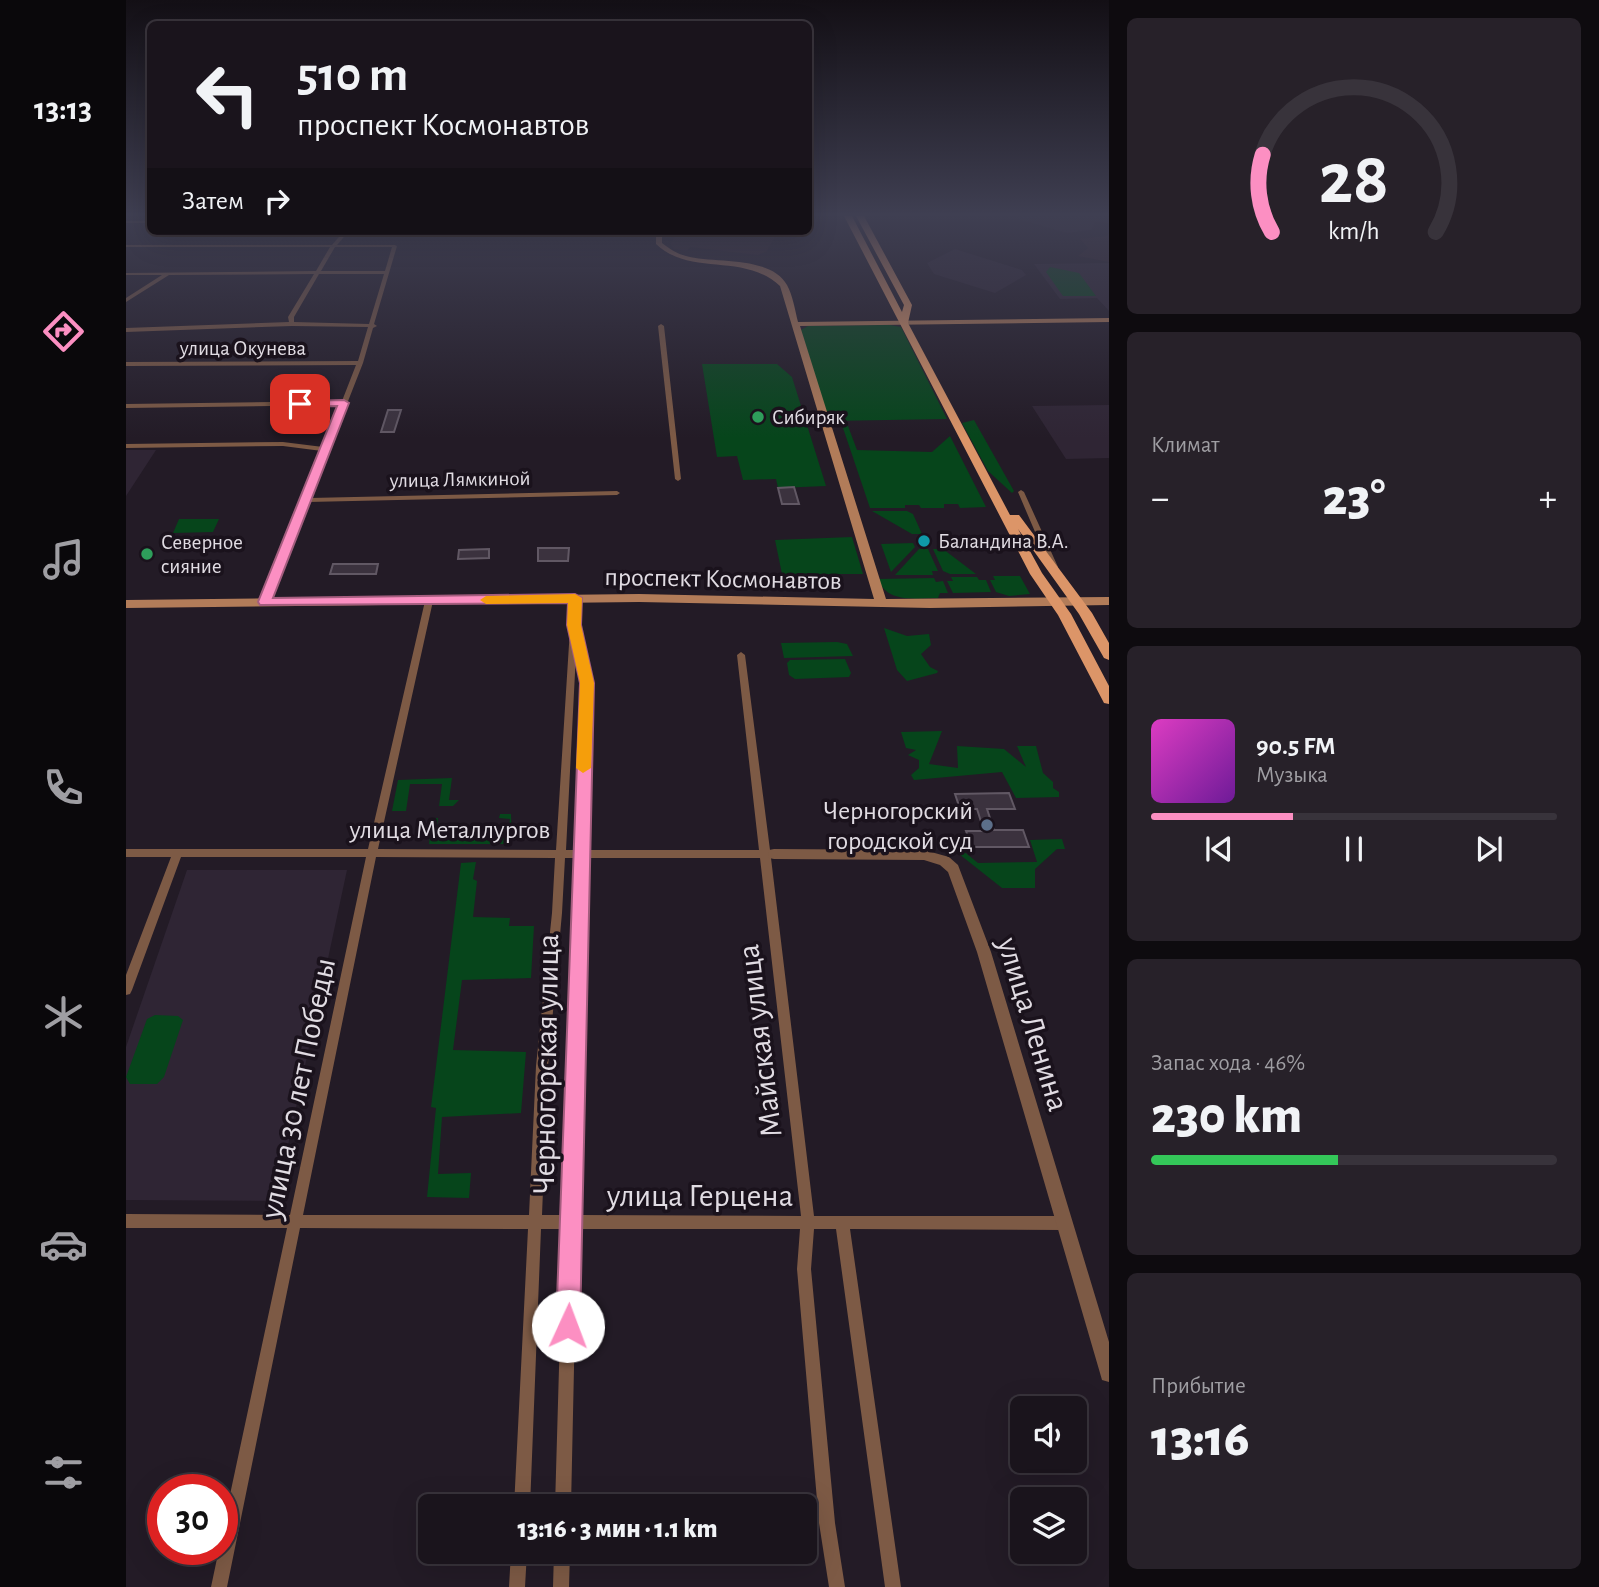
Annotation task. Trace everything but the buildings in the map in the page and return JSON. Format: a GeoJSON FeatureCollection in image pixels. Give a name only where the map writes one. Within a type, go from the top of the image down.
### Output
{"type":"FeatureCollection","features":[{"type":"Feature","properties":{"kind":"main road"},"geometry":{"type":"LineString","coordinates":[[785,290],[881,603]]}},
{"type":"Feature","properties":{"kind":"main road"},"geometry":{"type":"LineString","coordinates":[[887,290],[1036,574],[1055,601],[1109,699]]}},
{"type":"Feature","properties":{"kind":"main road"},"geometry":{"type":"LineString","coordinates":[[900,290],[908,305],[904,323]]}},
{"type":"Feature","properties":{"kind":"main road"},"geometry":{"type":"LineString","coordinates":[[796,324],[1109,320]]}},
{"type":"Feature","properties":{"kind":"main road"},"geometry":{"type":"LineString","coordinates":[[975,458],[1076,601],[1109,656]]}},
{"type":"Feature","properties":{"kind":"main road","name":"проспект Космонавтов"},"geometry":{"type":"LineString","coordinates":[[126,604],[575,598],[881,603],[1109,601]]}},
{"type":"Feature","properties":{"kind":"street"},"geometry":{"type":"LineString","coordinates":[[126,300],[142,290]]}},
{"type":"Feature","properties":{"kind":"street"},"geometry":{"type":"LineString","coordinates":[[292,324],[291,317],[308,290]]}},
{"type":"Feature","properties":{"kind":"street"},"geometry":{"type":"LineString","coordinates":[[265,602],[374,326],[383,290]]}},
{"type":"Feature","properties":{"kind":"street"},"geometry":{"type":"LineString","coordinates":[[126,330],[292,324],[374,326]]}},
{"type":"Feature","properties":{"kind":"street"},"geometry":{"type":"LineString","coordinates":[[661,326],[678,479]]}},
{"type":"Feature","properties":{"kind":"street","name":"улица Окунева"},"geometry":{"type":"LineString","coordinates":[[126,364],[360,363]]}},
{"type":"Feature","properties":{"kind":"street"},"geometry":{"type":"LineString","coordinates":[[126,406],[344,403]]}},
{"type":"Feature","properties":{"kind":"street"},"geometry":{"type":"LineString","coordinates":[[126,446],[283,444],[325,449]]}},
{"type":"Feature","properties":{"kind":"street"},"geometry":{"type":"LineString","coordinates":[[1021,492],[1057,573]]}},
{"type":"Feature","properties":{"kind":"street","name":"улица Лямкиной"},"geometry":{"type":"LineString","coordinates":[[304,500],[617,493]]}},
{"type":"Feature","properties":{"kind":"street","name":"Черногорская улица"},"geometry":{"type":"LineString","coordinates":[[523,1494],[542,1066],[558,913],[575,598]]}},
{"type":"Feature","properties":{"kind":"street","name":"улица 30 лет Победы"},"geometry":{"type":"LineString","coordinates":[[219,1587],[372,852],[429,601]]}},
{"type":"Feature","properties":{"kind":"street","name":"Черногорская улица"},"geometry":{"type":"LineString","coordinates":[[563,1494],[580,851],[587,683],[574,625]]}},
{"type":"Feature","properties":{"kind":"street","name":"Майская улица"},"geometry":{"type":"LineString","coordinates":[[741,655],[770,854],[808,1223],[804,1269],[827,1522],[837,1587]]}},
{"type":"Feature","properties":{"kind":"street","name":"улица Металлургов"},"geometry":{"type":"LineString","coordinates":[[126,853],[580,851],[770,854]]}},
{"type":"Feature","properties":{"kind":"street"},"geometry":{"type":"LineString","coordinates":[[126,990],[177,854]]}},
{"type":"Feature","properties":{"kind":"street","name":"улица Ленина"},"geometry":{"type":"LineString","coordinates":[[770,854],[924,855],[944,860],[953,869],[968,902],[984,953],[1109,1373]]}},
{"type":"Feature","properties":{"kind":"street","name":"улица Герцена"},"geometry":{"type":"LineString","coordinates":[[126,1222],[1064,1223]]}},
{"type":"Feature","properties":{"kind":"street"},"geometry":{"type":"LineString","coordinates":[[842,1223],[893,1587]]}},
{"type":"Feature","properties":{"kind":"street"},"geometry":{"type":"LineString","coordinates":[[517,1587],[518,1564]]}},
{"type":"Feature","properties":{"kind":"street"},"geometry":{"type":"LineString","coordinates":[[561,1587],[562,1564]]}},
{"type":"Feature","properties":{"kind":"shaded area"},"geometry":{"type":"Polygon","coordinates":[[[1053,290],[1109,290],[1109,311],[1097,298],[1060,299],[1053,290]]]}},
{"type":"Feature","properties":{"kind":"shaded area"},"geometry":{"type":"Polygon","coordinates":[[[1109,405],[1109,458],[1066,459],[1032,406],[1109,405]]]}},
{"type":"Feature","properties":{"kind":"shaded area"},"geometry":{"type":"Polygon","coordinates":[[[126,450],[156,450],[126,496],[126,450]]]}},
{"type":"Feature","properties":{"kind":"shaded area"},"geometry":{"type":"Polygon","coordinates":[[[187,870],[347,870],[276,1201],[126,1200],[126,1047],[187,870]]]}},
{"type":"Feature","properties":{"kind":"green space"},"geometry":{"type":"Polygon","coordinates":[[[1059,290],[1092,290],[1096,296],[1063,296],[1059,290]]]}},
{"type":"Feature","properties":{"kind":"green space"},"geometry":{"type":"Polygon","coordinates":[[[808,326],[901,327],[947,419],[829,421],[801,330],[808,326]]]}},
{"type":"Feature","properties":{"kind":"green space","name":"Сибиряк"},"geometry":{"type":"Polygon","coordinates":[[[702,364],[777,364],[792,377],[826,486],[778,488],[776,479],[743,480],[737,456],[717,457],[702,364]]]}},
{"type":"Feature","properties":{"kind":"green space"},"geometry":{"type":"Polygon","coordinates":[[[974,420],[1014,491],[1012,493],[988,471],[962,423],[974,420]]]}},
{"type":"Feature","properties":{"kind":"green space"},"geometry":{"type":"Polygon","coordinates":[[[842,425],[848,426],[857,450],[932,452],[950,436],[986,507],[960,508],[958,504],[944,504],[944,508],[905,505],[905,508],[870,508],[842,425]]]}},
{"type":"Feature","properties":{"kind":"green space"},"geometry":{"type":"Polygon","coordinates":[[[872,511],[907,511],[913,514],[922,534],[912,534],[872,511]]]}},
{"type":"Feature","properties":{"kind":"green space"},"geometry":{"type":"Polygon","coordinates":[[[179,519],[219,519],[213,532],[173,533],[179,519]]]}},
{"type":"Feature","properties":{"kind":"green space"},"geometry":{"type":"Polygon","coordinates":[[[852,537],[863,574],[782,574],[775,540],[852,537]]]}},
{"type":"Feature","properties":{"kind":"green space"},"geometry":{"type":"Polygon","coordinates":[[[913,543],[915,547],[891,572],[881,544],[913,543]]]}},
{"type":"Feature","properties":{"kind":"green space"},"geometry":{"type":"Polygon","coordinates":[[[919,549],[928,549],[938,571],[932,571],[933,575],[895,575],[919,549]]]}},
{"type":"Feature","properties":{"kind":"green space"},"geometry":{"type":"Polygon","coordinates":[[[933,549],[943,549],[976,574],[950,574],[943,571],[933,549]]]}},
{"type":"Feature","properties":{"kind":"green space"},"geometry":{"type":"Polygon","coordinates":[[[993,576],[1020,576],[1030,594],[1009,596],[996,592],[990,580],[995,580],[993,576]]]}},
{"type":"Feature","properties":{"kind":"green space"},"geometry":{"type":"Polygon","coordinates":[[[951,577],[977,577],[979,580],[986,580],[991,592],[953,593],[947,581],[953,581],[951,577]]]}},
{"type":"Feature","properties":{"kind":"green space"},"geometry":{"type":"Polygon","coordinates":[[[934,578],[936,582],[943,581],[948,593],[940,593],[938,598],[912,599],[888,593],[878,579],[934,578]]]}},
{"type":"Feature","properties":{"kind":"green space"},"geometry":{"type":"Polygon","coordinates":[[[884,628],[907,636],[929,634],[931,645],[921,654],[937,673],[907,681],[897,670],[884,628]]]}},
{"type":"Feature","properties":{"kind":"green space"},"geometry":{"type":"Polygon","coordinates":[[[781,643],[847,644],[853,656],[784,658],[781,643]]]}},
{"type":"Feature","properties":{"kind":"green space"},"geometry":{"type":"Polygon","coordinates":[[[845,659],[851,673],[849,677],[795,679],[789,675],[787,663],[790,660],[845,659]]]}},
{"type":"Feature","properties":{"kind":"green space"},"geometry":{"type":"Polygon","coordinates":[[[942,731],[929,764],[958,768],[957,746],[1004,749],[1026,767],[1017,746],[1036,746],[1043,773],[1053,782],[1053,788],[1059,792],[1059,797],[1016,798],[1002,772],[914,780],[911,775],[919,768],[919,760],[908,755],[916,750],[906,748],[901,732],[942,731]]]}},
{"type":"Feature","properties":{"kind":"green space"},"geometry":{"type":"Polygon","coordinates":[[[452,778],[449,800],[459,800],[453,806],[439,806],[442,784],[410,784],[406,811],[392,811],[398,780],[452,778]]]}},
{"type":"Feature","properties":{"kind":"green space"},"geometry":{"type":"Polygon","coordinates":[[[500,814],[511,814],[512,841],[504,844],[429,844],[435,818],[438,818],[436,834],[508,833],[510,819],[499,818],[500,814]]]}},
{"type":"Feature","properties":{"kind":"green space"},"geometry":{"type":"Polygon","coordinates":[[[1062,839],[1065,849],[1057,849],[1035,869],[1035,888],[1002,888],[959,854],[962,850],[978,863],[1037,862],[1030,840],[1062,839]]]}},
{"type":"Feature","properties":{"kind":"green space"},"geometry":{"type":"Polygon","coordinates":[[[476,862],[473,917],[510,918],[509,926],[534,926],[531,978],[462,980],[453,1050],[526,1052],[521,1113],[442,1117],[438,1174],[471,1173],[469,1198],[427,1197],[436,1108],[431,1107],[461,863],[476,862]]]}},
{"type":"Feature","properties":{"kind":"green space"},"geometry":{"type":"Polygon","coordinates":[[[155,1015],[178,1016],[183,1020],[164,1077],[157,1084],[130,1084],[126,1077],[147,1019],[155,1015]]]}},
{"type":"Feature","properties":{"kind":"slow traffic"},"geometry":{"type":"LineString","coordinates":[[486,600],[575,598],[574,625],[587,683],[583,768]]}},
{"type":"Feature","properties":{"kind":"place","name":"Сибиряк"},"geometry":{"type":"Point","coordinates":[758,417]}},
{"type":"Feature","properties":{"kind":"place","name":"Баландина В.А."},"geometry":{"type":"Point","coordinates":[924,541]}},
{"type":"Feature","properties":{"kind":"place","name":"Северное сияние"},"geometry":{"type":"Point","coordinates":[147,554]}},
{"type":"Feature","properties":{"kind":"place","name":"Черногорский городской суд"},"geometry":{"type":"Point","coordinates":[987,825]}},
{"type":"Feature","properties":{"kind":"route"},"geometry":{"type":"LineString","coordinates":[[300,404],[344,403],[265,602],[575,598],[574,625],[587,683],[568,1326]]}}]}
